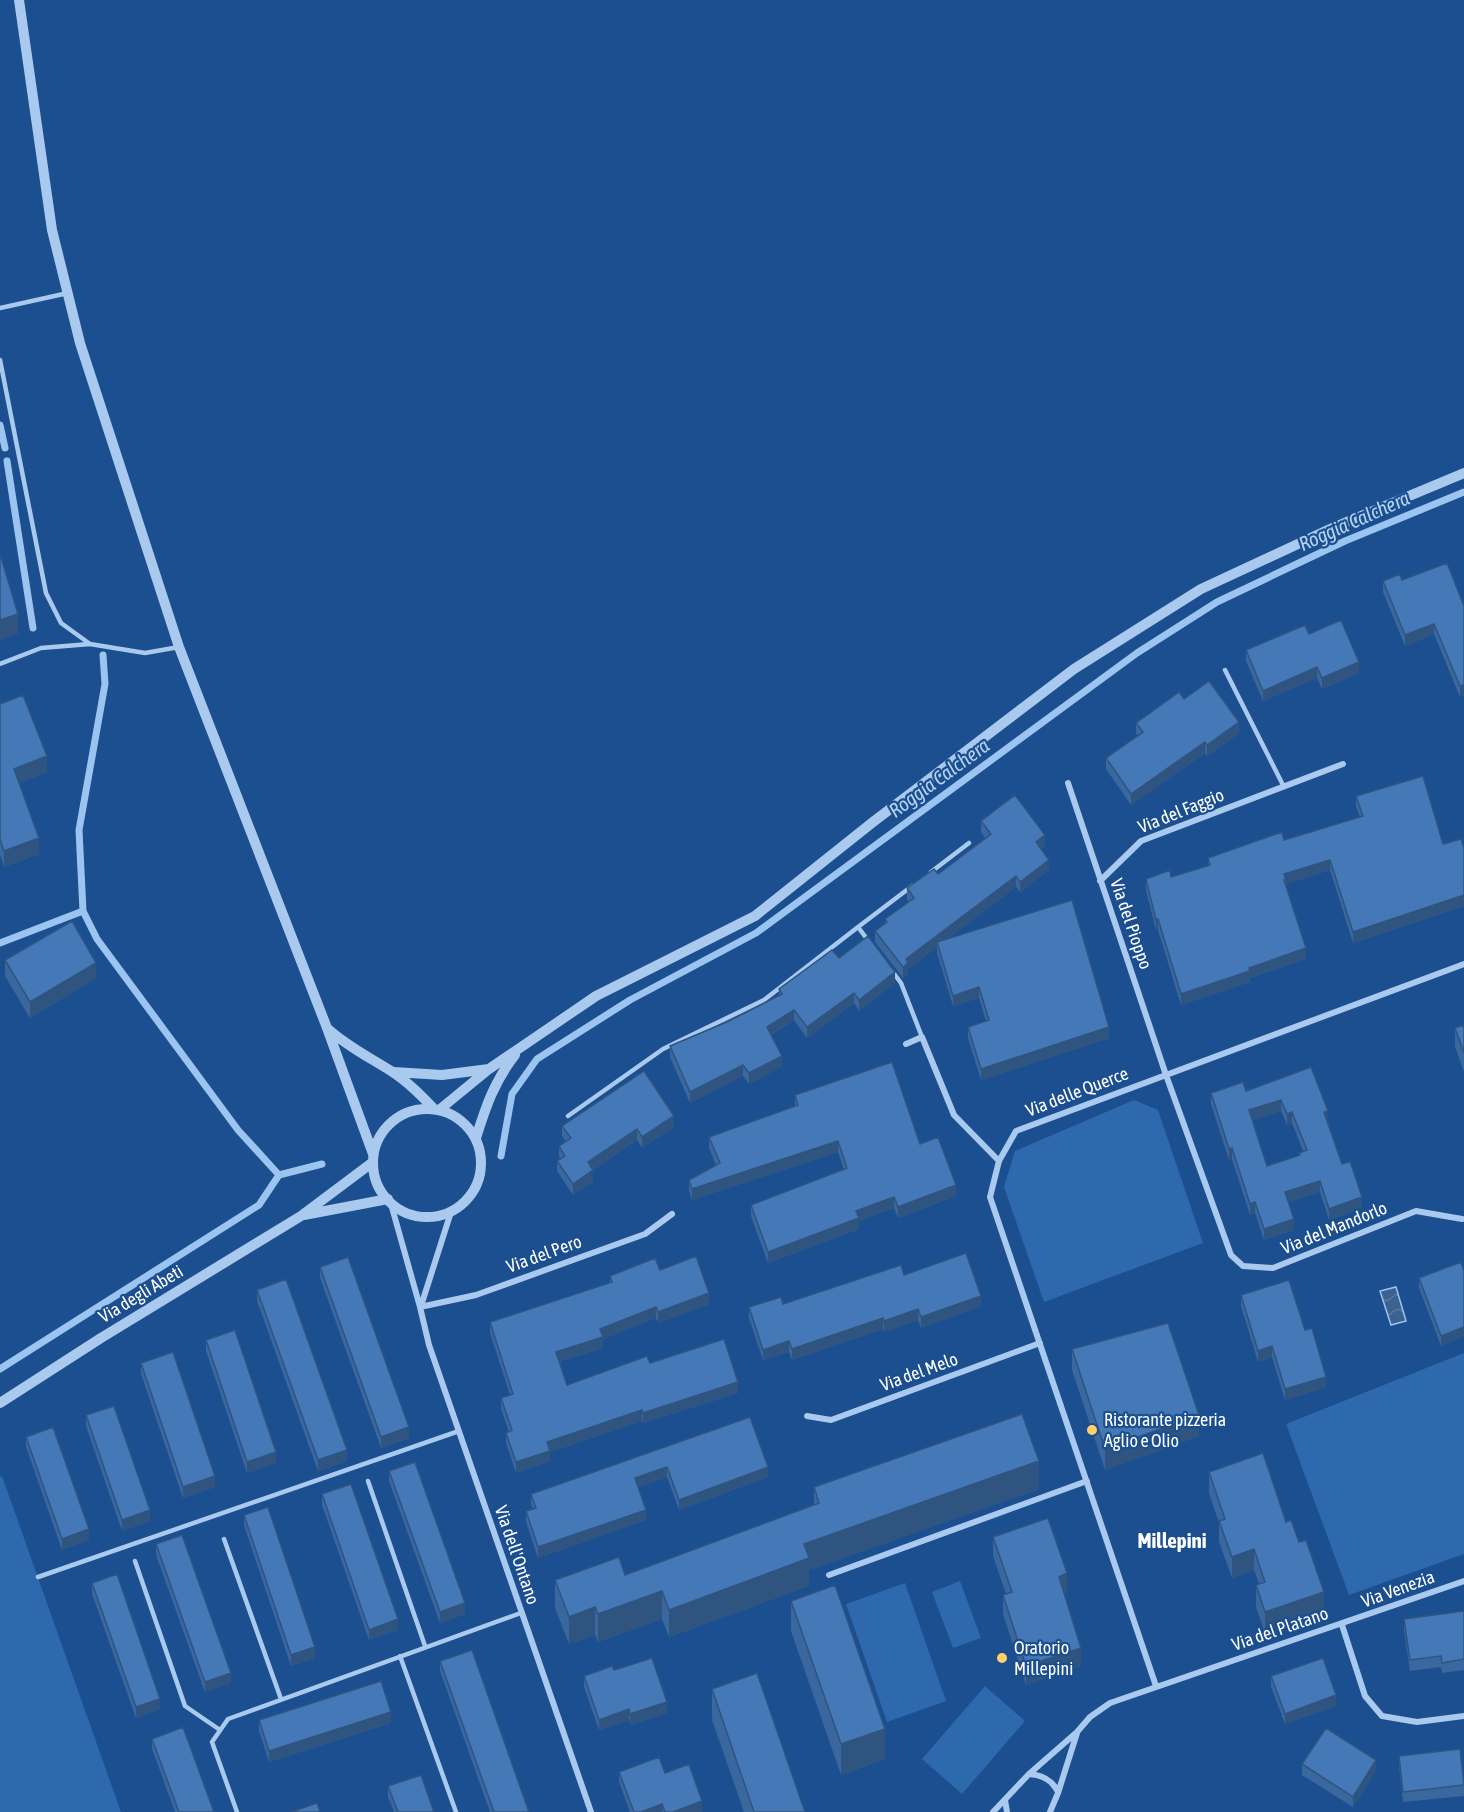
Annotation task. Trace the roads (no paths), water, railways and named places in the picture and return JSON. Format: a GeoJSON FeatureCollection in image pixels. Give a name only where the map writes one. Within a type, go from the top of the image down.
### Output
{"type":"FeatureCollection","features":[{"type":"Feature","properties":{"kind":"street"},"geometry":{"type":"LineString","coordinates":[[19,0],[52,230],[80,343],[179,647],[327,1028],[373,1158],[374,1173],[380,1190],[389,1202],[405,1213],[420,1217],[436,1217],[451,1212],[465,1202],[476,1188],[481,1172],[481,1155],[476,1138],[465,1123],[451,1113],[436,1109],[417,1109],[394,1120],[378,1138],[373,1158]]}},
{"type":"Feature","properties":{"kind":"street"},"geometry":{"type":"LineString","coordinates":[[436,1109],[489,1068],[596,996],[754,916],[1074,669],[1201,590],[1330,529],[1464,473]]}},
{"type":"Feature","properties":{"kind":"street","name":"Via del Faggio"},"geometry":{"type":"LineString","coordinates":[[1101,881],[1142,841],[1343,764]]}},
{"type":"Feature","properties":{"kind":"street","name":"Via del Pioppo"},"geometry":{"type":"LineString","coordinates":[[1068,783],[1166,1075]]}},
{"type":"Feature","properties":{"kind":"street","name":"Via delle Querce"},"geometry":{"type":"LineString","coordinates":[[1156,1686],[990,1197],[999,1161],[1016,1131],[1464,964]]}},
{"type":"Feature","properties":{"kind":"street"},"geometry":{"type":"LineString","coordinates":[[327,1028],[358,1053],[392,1071],[416,1089],[436,1109]]}},
{"type":"Feature","properties":{"kind":"street"},"geometry":{"type":"LineString","coordinates":[[906,1044],[922,1036],[954,1115],[999,1161]]}},
{"type":"Feature","properties":{"kind":"street"},"geometry":{"type":"LineString","coordinates":[[476,1138],[490,1094],[501,1073],[519,1049]]}},
{"type":"Feature","properties":{"kind":"street"},"geometry":{"type":"LineString","coordinates":[[392,1071],[442,1075],[489,1068]]}},
{"type":"Feature","properties":{"kind":"street","name":"Via del Mandorlo"},"geometry":{"type":"LineString","coordinates":[[1166,1075],[1231,1255],[1243,1266],[1273,1268],[1416,1211],[1462,1219]]}},
{"type":"Feature","properties":{"kind":"street","name":"Via degli Abeti"},"geometry":{"type":"LineString","coordinates":[[0,1403],[301,1216],[373,1158]]}},
{"type":"Feature","properties":{"kind":"street","name":"Via degli Abeti"},"geometry":{"type":"LineString","coordinates":[[301,1216],[389,1202]]}},
{"type":"Feature","properties":{"kind":"street","name":"Via dell'Ontano"},"geometry":{"type":"LineString","coordinates":[[389,1202],[429,1345],[591,1812]]}},
{"type":"Feature","properties":{"kind":"street"},"geometry":{"type":"LineString","coordinates":[[420,1307],[451,1212]]}},
{"type":"Feature","properties":{"kind":"street","name":"Via del Pero"},"geometry":{"type":"LineString","coordinates":[[420,1307],[476,1295],[624,1242],[645,1234],[672,1214]]}},
{"type":"Feature","properties":{"kind":"street","name":"Via del Melo"},"geometry":{"type":"LineString","coordinates":[[807,1416],[831,1420],[1040,1343]]}},
{"type":"Feature","properties":{"kind":"street"},"geometry":{"type":"LineString","coordinates":[[829,1575],[1086,1481]]}},
{"type":"Feature","properties":{"kind":"street","name":"Via Venezia"},"geometry":{"type":"LineString","coordinates":[[1342,1624],[1464,1581]]}},
{"type":"Feature","properties":{"kind":"street","name":"Via del Platano"},"geometry":{"type":"LineString","coordinates":[[993,1812],[1029,1774],[1077,1732],[1090,1717],[1110,1703],[1342,1624],[1365,1696],[1382,1716],[1417,1722],[1464,1716]]}},
{"type":"Feature","properties":{"kind":"street"},"geometry":{"type":"LineString","coordinates":[[1050,1812],[1077,1732]]}},
{"type":"Feature","properties":{"kind":"street"},"geometry":{"type":"LineString","coordinates":[[1029,1774],[1043,1776],[1052,1783],[1058,1793]]}},
{"type":"Feature","properties":{"kind":"street"},"geometry":{"type":"LineString","coordinates":[[1005,1800],[1007,1812]]}},
{"type":"Feature","properties":{"kind":"lane"},"geometry":{"type":"LineString","coordinates":[[0,308],[68,292]]}},
{"type":"Feature","properties":{"kind":"lane"},"geometry":{"type":"LineString","coordinates":[[0,360],[46,592],[61,623],[90,644]]}},
{"type":"Feature","properties":{"kind":"lane"},"geometry":{"type":"LineString","coordinates":[[0,408],[8,406]]}},
{"type":"Feature","properties":{"kind":"lane"},"geometry":{"type":"LineString","coordinates":[[0,664],[41,648],[90,644],[145,653],[179,647]]}},
{"type":"Feature","properties":{"kind":"lane"},"geometry":{"type":"LineString","coordinates":[[1225,670],[1284,787]]}},
{"type":"Feature","properties":{"kind":"lane"},"geometry":{"type":"LineString","coordinates":[[923,878],[969,843]]}},
{"type":"Feature","properties":{"kind":"lane"},"geometry":{"type":"LineString","coordinates":[[568,1116],[663,1049],[764,1000],[914,885]]}},
{"type":"Feature","properties":{"kind":"lane"},"geometry":{"type":"LineString","coordinates":[[858,927],[872,945]]}},
{"type":"Feature","properties":{"kind":"lane"},"geometry":{"type":"LineString","coordinates":[[887,964],[901,983],[922,1036]]}},
{"type":"Feature","properties":{"kind":"lane"},"geometry":{"type":"LineString","coordinates":[[38,1577],[459,1431]]}},
{"type":"Feature","properties":{"kind":"lane"},"geometry":{"type":"LineString","coordinates":[[368,1481],[425,1646]]}},
{"type":"Feature","properties":{"kind":"lane"},"geometry":{"type":"LineString","coordinates":[[224,1539],[281,1699]]}},
{"type":"Feature","properties":{"kind":"lane"},"geometry":{"type":"LineString","coordinates":[[135,1561],[185,1706],[220,1730]]}},
{"type":"Feature","properties":{"kind":"lane"},"geometry":{"type":"LineString","coordinates":[[237,1812],[212,1742],[228,1719],[521,1613]]}},
{"type":"Feature","properties":{"kind":"lane"},"geometry":{"type":"LineString","coordinates":[[400,1656],[456,1812]]}},
{"type":"Feature","properties":{"kind":"water"},"geometry":{"type":"Polygon","coordinates":[[[1396,1287],[1406,1321],[1391,1325],[1380,1291],[1396,1287]]]}},
{"type":"Feature","properties":{"kind":"waterway"},"geometry":{"type":"LineString","coordinates":[[0,425],[5,448]]}},
{"type":"Feature","properties":{"kind":"waterway"},"geometry":{"type":"LineString","coordinates":[[7,461],[33,628]]}},
{"type":"Feature","properties":{"kind":"waterway","name":"Roggia Calchera"},"geometry":{"type":"LineString","coordinates":[[501,1156],[512,1094],[537,1059],[630,1000],[756,933],[1137,653],[1217,602],[1345,541],[1464,492]]}},
{"type":"Feature","properties":{"kind":"waterway"},"geometry":{"type":"LineString","coordinates":[[103,655],[105,684],[79,830],[83,911],[97,939],[238,1130],[279,1175],[322,1164]]}},
{"type":"Feature","properties":{"kind":"waterway"},"geometry":{"type":"LineString","coordinates":[[0,943],[83,911]]}},
{"type":"Feature","properties":{"kind":"waterway"},"geometry":{"type":"LineString","coordinates":[[0,1369],[259,1205],[279,1175]]}},
{"type":"Feature","properties":{"kind":"place","name":"Ristorante pizzeria Aglio e Olio"},"geometry":{"type":"Point","coordinates":[1092,1430]}},
{"type":"Feature","properties":{"kind":"place","name":"Oratorio Millepini"},"geometry":{"type":"Point","coordinates":[1002,1658]}},
{"type":"Feature","properties":{"kind":"district","name":"Millepini"},"geometry":{"type":"Point","coordinates":[1172,1541]}}]}
